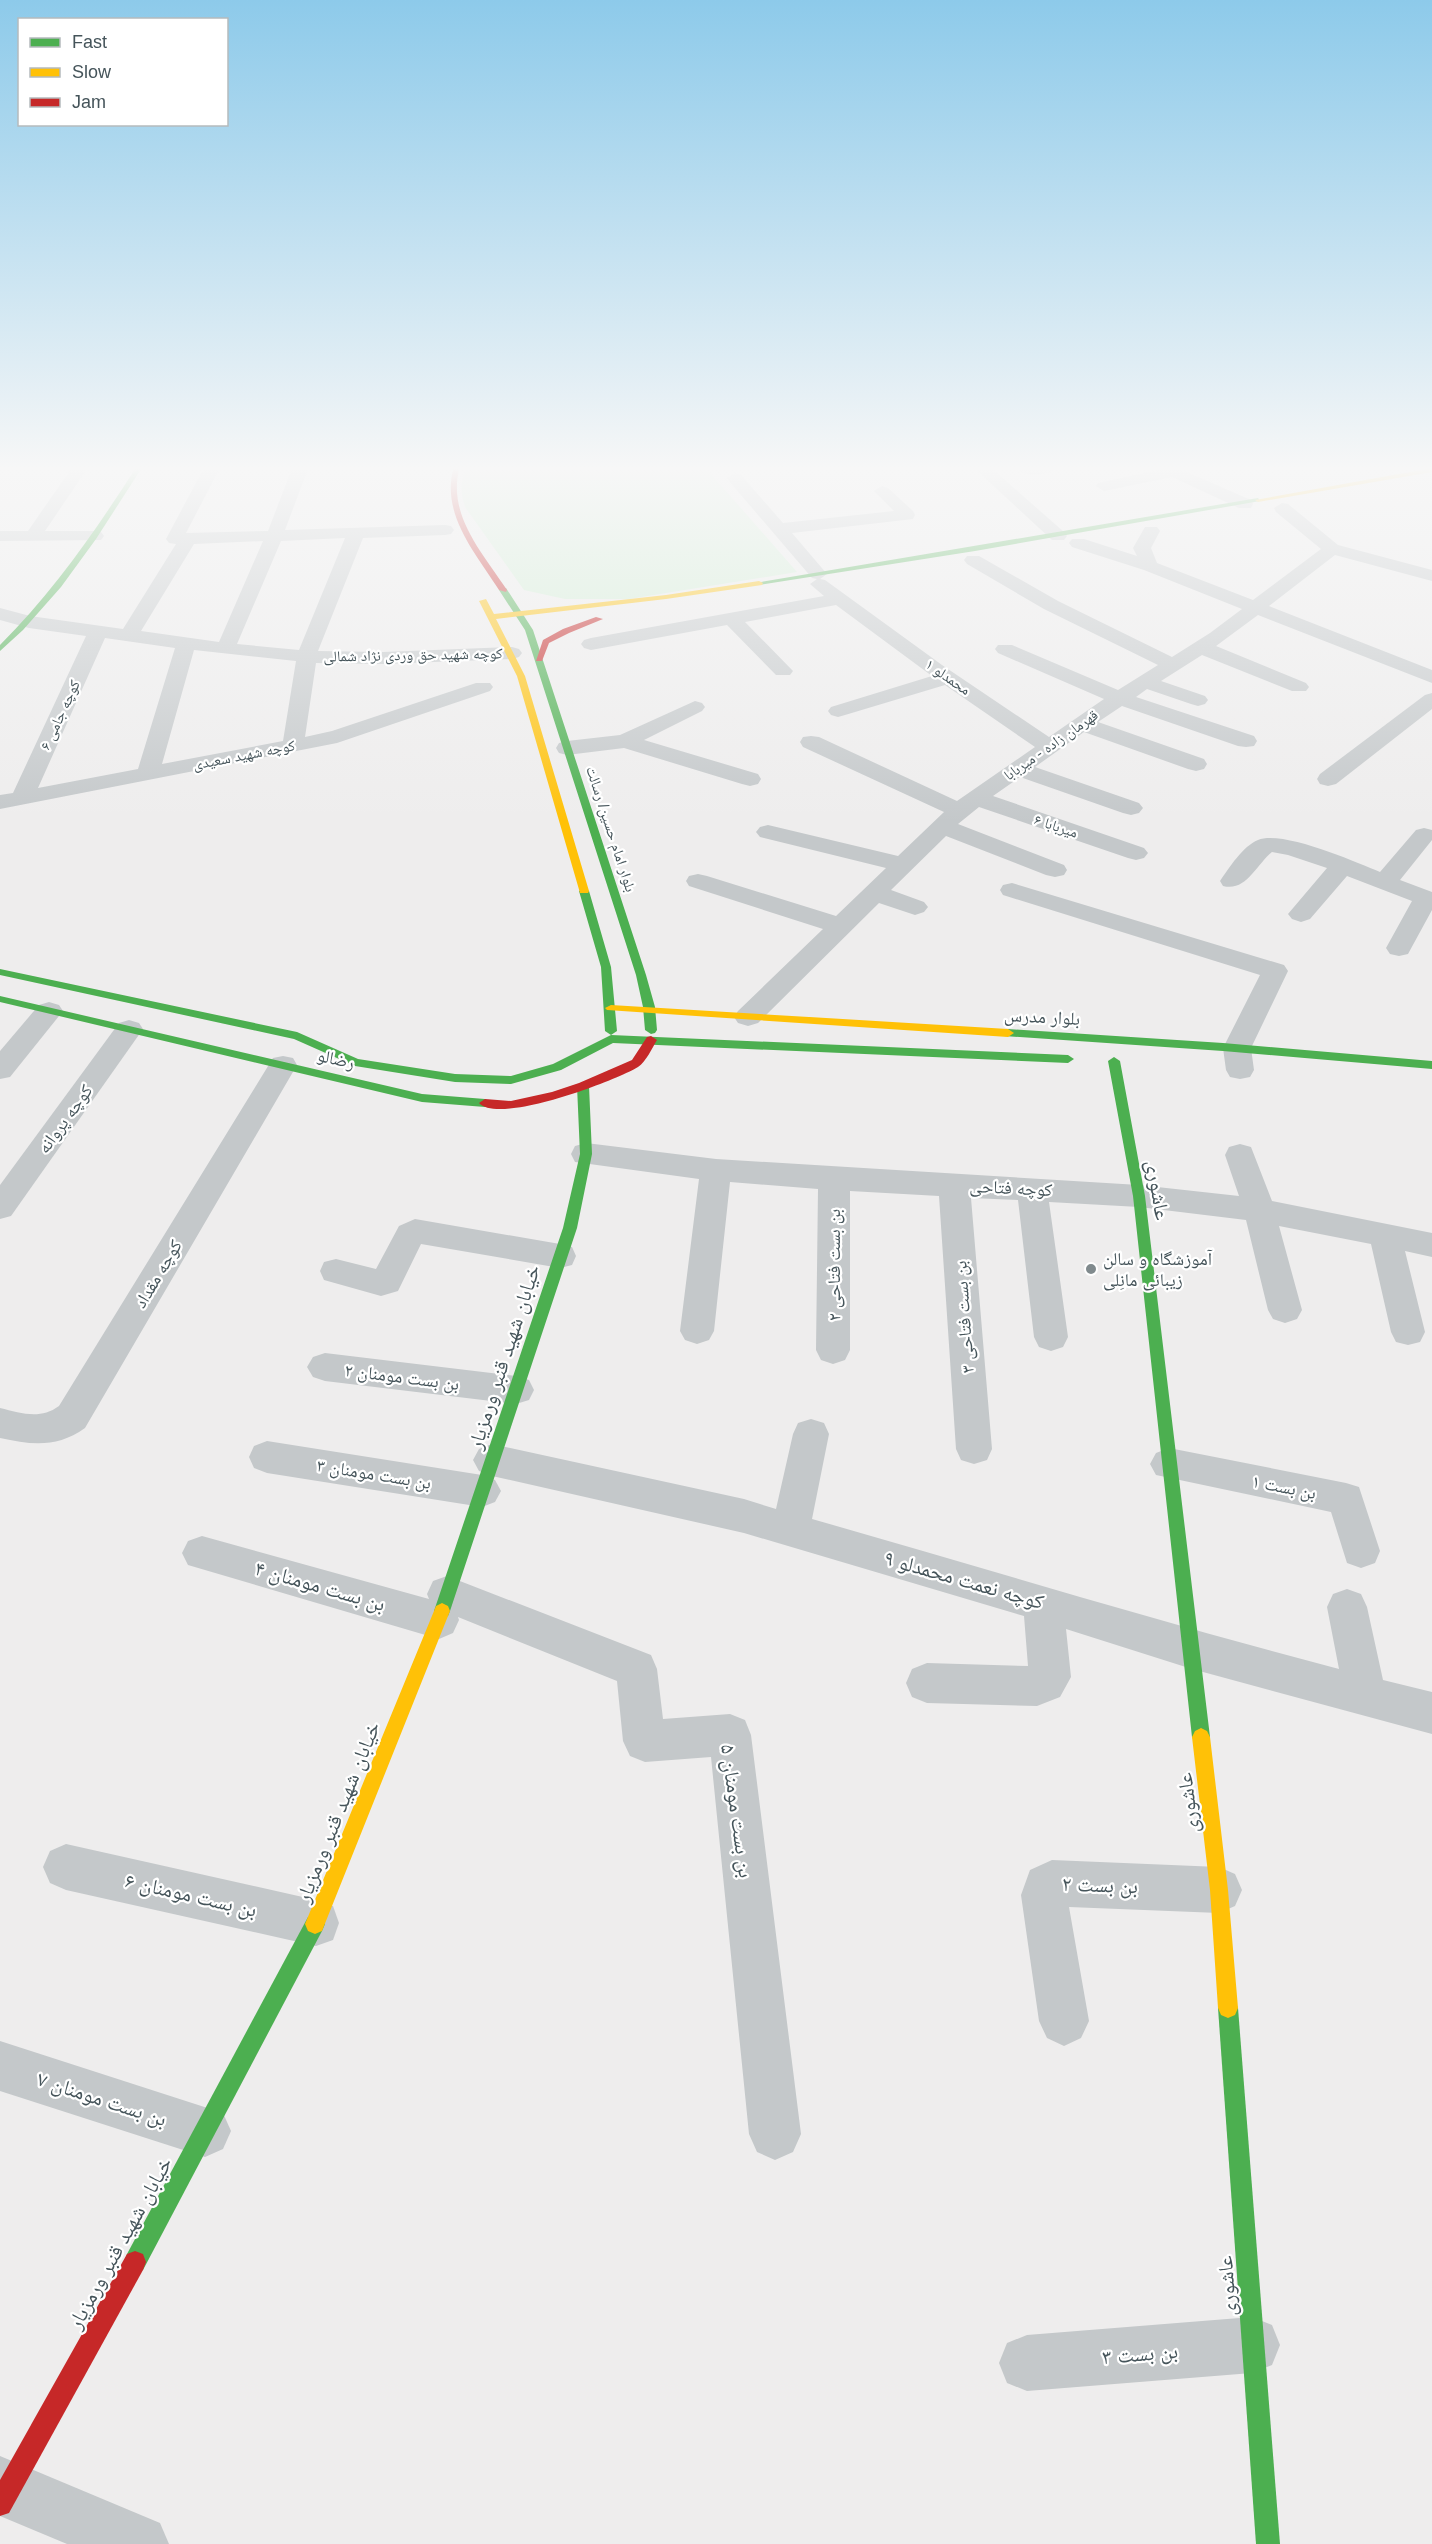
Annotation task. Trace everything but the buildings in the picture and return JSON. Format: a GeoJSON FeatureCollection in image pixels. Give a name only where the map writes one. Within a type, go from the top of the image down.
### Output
{"type":"FeatureCollection","features":[{"type":"Feature","properties":{"kind":"main road"},"geometry":{"type":"LineString","coordinates":[[0,649],[29,622],[59,585]]}},
{"type":"Feature","properties":{"kind":"main road"},"geometry":{"type":"LineString","coordinates":[[490,618],[770,585]]}},
{"type":"Feature","properties":{"kind":"main road"},"geometry":{"type":"LineString","coordinates":[[501,635],[788,585]]}},
{"type":"Feature","properties":{"kind":"main road"},"geometry":{"type":"LineString","coordinates":[[478,587],[490,618],[512,653],[521,676],[606,967],[611,1008],[611,1039],[1079,1059]]}},
{"type":"Feature","properties":{"kind":"main road"},"geometry":{"type":"LineString","coordinates":[[502,587],[525,597],[586,605]]}},
{"type":"Feature","properties":{"kind":"main road","name":"بلوار امام حسین/ رسالت"},"geometry":{"type":"LineString","coordinates":[[502,587],[529,630],[540,659],[630,944],[640,967],[650,1009],[651,1041]]}},
{"type":"Feature","properties":{"kind":"main road"},"geometry":{"type":"LineString","coordinates":[[540,659],[546,642],[566,631],[599,619]]}},
{"type":"Feature","properties":{"kind":"main road","name":"رضالو"},"geometry":{"type":"LineString","coordinates":[[0,972],[297,1036],[355,1062],[455,1078],[511,1080],[557,1067],[611,1039]]}},
{"type":"Feature","properties":{"kind":"main road","name":"رضالو"},"geometry":{"type":"LineString","coordinates":[[0,999],[422,1098],[511,1105],[583,1086],[636,1063],[651,1041]]}},
{"type":"Feature","properties":{"kind":"main road","name":"بلوار مدرس"},"geometry":{"type":"LineString","coordinates":[[611,1008],[748,1017],[1240,1064],[1432,1065]]}},
{"type":"Feature","properties":{"kind":"main road","name":"عاشوری"},"geometry":{"type":"LineString","coordinates":[[1114,1061],[1139,1196],[1219,1890],[1268,2544]]}},
{"type":"Feature","properties":{"kind":"main road","name":"خیابان شهید قنبر ورمزیار"},"geometry":{"type":"LineString","coordinates":[[3,2493],[205,2131],[316,1923],[443,1607],[570,1228],[586,1154],[583,1086]]}},
{"type":"Feature","properties":{"kind":"street"},"geometry":{"type":"LineString","coordinates":[[128,636],[160,585]]}},
{"type":"Feature","properties":{"kind":"street"},"geometry":{"type":"LineString","coordinates":[[226,648],[253,585]]}},
{"type":"Feature","properties":{"kind":"street"},"geometry":{"type":"LineString","coordinates":[[292,745],[307,655],[335,585]]}},
{"type":"Feature","properties":{"kind":"street","name":"محمدلو ۱"},"geometry":{"type":"LineString","coordinates":[[825,585],[840,599],[948,678],[1065,736]]}},
{"type":"Feature","properties":{"kind":"street"},"geometry":{"type":"LineString","coordinates":[[1016,585],[1051,605],[1173,665]]}},
{"type":"Feature","properties":{"kind":"street"},"geometry":{"type":"LineString","coordinates":[[1196,585],[1432,677]]}},
{"type":"Feature","properties":{"kind":"street","name":"قهرمان زاده - میربابا"},"geometry":{"type":"LineString","coordinates":[[748,1017],[959,812],[1120,698],[1201,647],[1286,585]]}},
{"type":"Feature","properties":{"kind":"street"},"geometry":{"type":"LineString","coordinates":[[591,645],[840,599]]}},
{"type":"Feature","properties":{"kind":"street","name":"کوچه شهید حق وردی نژاد شمالی"},"geometry":{"type":"LineString","coordinates":[[0,614],[29,622],[98,632],[226,648],[307,655],[383,658],[512,653]]}},
{"type":"Feature","properties":{"kind":"street"},"geometry":{"type":"LineString","coordinates":[[732,619],[783,671]]}},
{"type":"Feature","properties":{"kind":"street","name":"کوچه جامی ۶"},"geometry":{"type":"LineString","coordinates":[[22,798],[98,632]]}},
{"type":"Feature","properties":{"kind":"street"},"geometry":{"type":"LineString","coordinates":[[148,774],[186,643]]}},
{"type":"Feature","properties":{"kind":"street"},"geometry":{"type":"LineString","coordinates":[[1201,647],[1299,687]]}},
{"type":"Feature","properties":{"kind":"street"},"geometry":{"type":"LineString","coordinates":[[1005,649],[1120,698],[1246,741]]}},
{"type":"Feature","properties":{"kind":"street"},"geometry":{"type":"LineString","coordinates":[[838,711],[948,678]]}},
{"type":"Feature","properties":{"kind":"street"},"geometry":{"type":"LineString","coordinates":[[1145,682],[1198,700]]}},
{"type":"Feature","properties":{"kind":"street","name":"کوچه شهید سعیدی"},"geometry":{"type":"LineString","coordinates":[[0,802],[337,737],[483,687]]}},
{"type":"Feature","properties":{"kind":"street"},"geometry":{"type":"LineString","coordinates":[[1328,779],[1432,699]]}},
{"type":"Feature","properties":{"kind":"street"},"geometry":{"type":"LineString","coordinates":[[567,748],[625,741],[695,707]]}},
{"type":"Feature","properties":{"kind":"street"},"geometry":{"type":"LineString","coordinates":[[1065,736],[1116,758]]}},
{"type":"Feature","properties":{"kind":"street"},"geometry":{"type":"LineString","coordinates":[[1065,736],[1196,764]]}},
{"type":"Feature","properties":{"kind":"street"},"geometry":{"type":"LineString","coordinates":[[625,741],[750,779]]}},
{"type":"Feature","properties":{"kind":"street"},"geometry":{"type":"LineString","coordinates":[[811,742],[959,812],[1055,870]]}},
{"type":"Feature","properties":{"kind":"street"},"geometry":{"type":"LineString","coordinates":[[1018,769],[1131,808]]}},
{"type":"Feature","properties":{"kind":"street","name":"میربابا ۶"},"geometry":{"type":"LineString","coordinates":[[959,812],[1136,853]]}},
{"type":"Feature","properties":{"kind":"street"},"geometry":{"type":"LineString","coordinates":[[768,832],[903,865]]}},
{"type":"Feature","properties":{"kind":"street"},"geometry":{"type":"LineString","coordinates":[[1384,883],[1424,835]]}},
{"type":"Feature","properties":{"kind":"street"},"geometry":{"type":"LineString","coordinates":[[1232,881],[1264,846],[1276,844],[1429,899],[1400,948]]}},
{"type":"Feature","properties":{"kind":"street"},"geometry":{"type":"LineString","coordinates":[[1301,914],[1342,866]]}},
{"type":"Feature","properties":{"kind":"street"},"geometry":{"type":"LineString","coordinates":[[698,881],[840,926]]}},
{"type":"Feature","properties":{"kind":"street"},"geometry":{"type":"LineString","coordinates":[[1012,890],[1275,971],[1240,1064]]}},
{"type":"Feature","properties":{"kind":"street"},"geometry":{"type":"LineString","coordinates":[[875,892],[915,907]]}},
{"type":"Feature","properties":{"kind":"street"},"geometry":{"type":"LineString","coordinates":[[0,1070],[49,1011]]}},
{"type":"Feature","properties":{"kind":"street","name":"کوچه پروانه"},"geometry":{"type":"LineString","coordinates":[[0,1208],[129,1029]]}},
{"type":"Feature","properties":{"kind":"street","name":"کوچه مقداد"},"geometry":{"type":"LineString","coordinates":[[0,1423],[43,1431],[60,1427],[72,1417],[283,1065]]}},
{"type":"Feature","properties":{"kind":"street","name":"کوچه فتاحی"},"geometry":{"type":"LineString","coordinates":[[586,1154],[716,1170],[834,1179],[1139,1196],[1259,1210],[1432,1245]]}},
{"type":"Feature","properties":{"kind":"street"},"geometry":{"type":"LineString","coordinates":[[1240,1155],[1259,1210],[1285,1310]]}},
{"type":"Feature","properties":{"kind":"street"},"geometry":{"type":"LineString","coordinates":[[696,1331],[716,1170]]}},
{"type":"Feature","properties":{"kind":"street","name":"بن بست فتاحی ۲"},"geometry":{"type":"LineString","coordinates":[[833,1350],[834,1179]]}},
{"type":"Feature","properties":{"kind":"street","name":"بن بست فتاحی ۳"},"geometry":{"type":"LineString","coordinates":[[954,1185],[974,1449]]}},
{"type":"Feature","properties":{"kind":"street"},"geometry":{"type":"LineString","coordinates":[[1032,1190],[1051,1336]]}},
{"type":"Feature","properties":{"kind":"street"},"geometry":{"type":"LineString","coordinates":[[336,1271],[381,1283],[386,1282],[410,1234],[415,1231],[560,1256]]}},
{"type":"Feature","properties":{"kind":"street"},"geometry":{"type":"LineString","coordinates":[[1385,1236],[1408,1332]]}},
{"type":"Feature","properties":{"kind":"street","name":"۲ بن بست مومنان"},"geometry":{"type":"LineString","coordinates":[[325,1367],[516,1390]]}},
{"type":"Feature","properties":{"kind":"street"},"geometry":{"type":"LineString","coordinates":[[791,1530],[811,1434]]}},
{"type":"Feature","properties":{"kind":"street","name":"۳ بن بست مومنان"},"geometry":{"type":"LineString","coordinates":[[267,1457],[487,1475]]}},
{"type":"Feature","properties":{"kind":"street","name":"۱ بن بست"},"geometry":{"type":"LineString","coordinates":[[1169,1464],[1346,1499],[1361,1551]]}},
{"type":"Feature","properties":{"kind":"street","name":"کوچه نعمت محمدلو ۹"},"geometry":{"type":"LineString","coordinates":[[487,1475],[744,1516],[1043,1603],[1192,1650],[1432,1713]]}},
{"type":"Feature","properties":{"kind":"street","name":"۴ بن بست مومنان"},"geometry":{"type":"LineString","coordinates":[[202,1553],[443,1607]]}},
{"type":"Feature","properties":{"kind":"street"},"geometry":{"type":"LineString","coordinates":[[927,1683],[1037,1686],[1045,1683],[1050,1677],[1043,1603]]}},
{"type":"Feature","properties":{"kind":"street"},"geometry":{"type":"LineString","coordinates":[[1347,1606],[1366,1696]]}},
{"type":"Feature","properties":{"kind":"street","name":"۵ بن بست مومنان"},"geometry":{"type":"LineString","coordinates":[[443,1607],[636,1669],[645,1741],[730,1735],[775,2134]]}},
{"type":"Feature","properties":{"kind":"street","name":"۶ بن بست مومنان"},"geometry":{"type":"LineString","coordinates":[[66,1867],[316,1923]]}},
{"type":"Feature","properties":{"kind":"street","name":"۲ بن بست"},"geometry":{"type":"LineString","coordinates":[[1064,2021],[1044,1895],[1046,1886],[1052,1883],[1219,1890]]}},
{"type":"Feature","properties":{"kind":"street","name":"۷ بن بست مومنان"},"geometry":{"type":"LineString","coordinates":[[0,2066],[205,2131]]}},
{"type":"Feature","properties":{"kind":"street","name":"۳ بن بست"},"geometry":{"type":"LineString","coordinates":[[1027,2363],[1252,2345]]}},
{"type":"Feature","properties":{"kind":"street"},"geometry":{"type":"LineString","coordinates":[[3,2493],[139,2544]]}},
{"type":"Feature","properties":{"kind":"green space"},"geometry":{"type":"Polygon","coordinates":[[[520,585],[718,585],[629,599],[565,599],[524,590],[520,585]]]}},
{"type":"Feature","properties":{"kind":"traffic: fast"},"geometry":{"type":"LineString","coordinates":[[0,649],[21,629],[58,585]]}},
{"type":"Feature","properties":{"kind":"traffic: fast"},"geometry":{"type":"LineString","coordinates":[[503,590],[529,630],[641,975],[649,1007],[651,1030]]}},
{"type":"Feature","properties":{"kind":"traffic: fast"},"geometry":{"type":"LineString","coordinates":[[584,891],[606,967],[611,1031]]}},
{"type":"Feature","properties":{"kind":"traffic: fast"},"geometry":{"type":"LineString","coordinates":[[0,972],[297,1036],[355,1062],[455,1078],[511,1080],[557,1067],[611,1039]]}},
{"type":"Feature","properties":{"kind":"traffic: fast"},"geometry":{"type":"LineString","coordinates":[[0,999],[422,1098],[485,1103]]}},
{"type":"Feature","properties":{"kind":"traffic: fast"},"geometry":{"type":"LineString","coordinates":[[1008,1033],[1223,1047],[1432,1065]]}},
{"type":"Feature","properties":{"kind":"traffic: fast"},"geometry":{"type":"LineString","coordinates":[[611,1039],[1068,1059]]}},
{"type":"Feature","properties":{"kind":"traffic: fast"},"geometry":{"type":"LineString","coordinates":[[1114,1061],[1139,1196],[1201,1737]]}},
{"type":"Feature","properties":{"kind":"traffic: fast"},"geometry":{"type":"LineString","coordinates":[[442,1611],[570,1228],[586,1154],[583,1086]]}},
{"type":"Feature","properties":{"kind":"traffic: fast"},"geometry":{"type":"LineString","coordinates":[[135,2262],[315,1924]]}},
{"type":"Feature","properties":{"kind":"traffic: fast"},"geometry":{"type":"LineString","coordinates":[[1228,2008],[1268,2544]]}},
{"type":"Feature","properties":{"kind":"traffic: slow"},"geometry":{"type":"LineString","coordinates":[[490,617],[666,597],[748,585]]}},
{"type":"Feature","properties":{"kind":"traffic: slow"},"geometry":{"type":"LineString","coordinates":[[483,601],[521,676],[584,891]]}},
{"type":"Feature","properties":{"kind":"traffic: slow"},"geometry":{"type":"LineString","coordinates":[[611,1008],[1008,1033]]}},
{"type":"Feature","properties":{"kind":"traffic: slow"},"geometry":{"type":"LineString","coordinates":[[315,1924],[442,1611]]}},
{"type":"Feature","properties":{"kind":"traffic: slow"},"geometry":{"type":"LineString","coordinates":[[1201,1737],[1219,1890],[1228,2008]]}},
{"type":"Feature","properties":{"kind":"traffic: jam"},"geometry":{"type":"LineString","coordinates":[[499,585],[503,590]]}},
{"type":"Feature","properties":{"kind":"traffic: jam"},"geometry":{"type":"LineString","coordinates":[[539,659],[546,642],[566,631],[599,619]]}},
{"type":"Feature","properties":{"kind":"traffic: jam"},"geometry":{"type":"LineString","coordinates":[[485,1103],[511,1105],[554,1096],[583,1086],[636,1063],[651,1040]]}},
{"type":"Feature","properties":{"kind":"traffic: jam"},"geometry":{"type":"LineString","coordinates":[[0,2504],[135,2262]]}},
{"type":"Feature","properties":{"kind":"place","name":"آموزشگاه و سالن زیبائی مانِلی"},"geometry":{"type":"Point","coordinates":[1091,1269]}}]}
